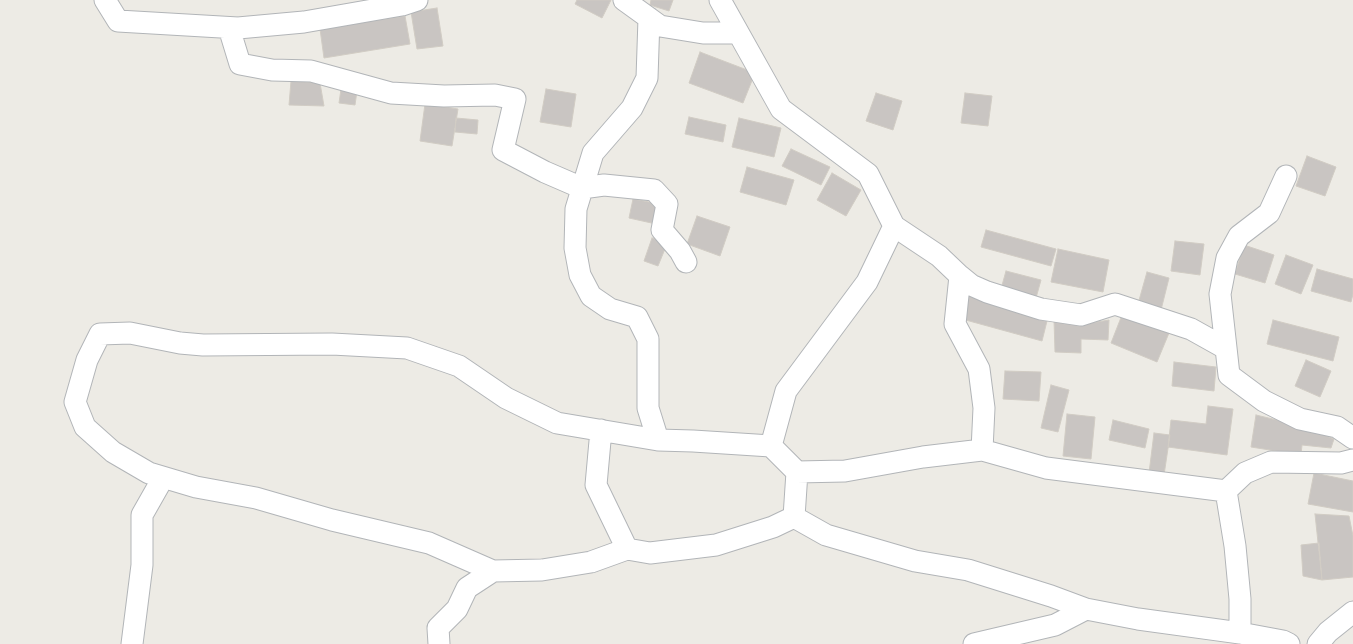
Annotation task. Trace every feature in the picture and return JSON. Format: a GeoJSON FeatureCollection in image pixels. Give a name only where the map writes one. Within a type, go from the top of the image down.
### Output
{"type":"FeatureCollection","features":[{"type":"Feature","properties":{"kind":"street"},"geometry":{"type":"LineString","coordinates":[[105,0],[118,21],[229,28],[304,22],[417,0]]}},
{"type":"Feature","properties":{"kind":"street"},"geometry":{"type":"LineString","coordinates":[[624,0],[660,26],[703,33],[738,33]]}},
{"type":"Feature","properties":{"kind":"street"},"geometry":{"type":"LineString","coordinates":[[720,0],[781,109],[868,174],[894,226],[939,256],[971,285],[987,292],[1041,309],[1081,314],[1115,304],[1191,329],[1225,348]]}},
{"type":"Feature","properties":{"kind":"street"},"geometry":{"type":"LineString","coordinates":[[649,18],[647,78],[632,108],[593,154],[576,209],[575,248],[580,275],[591,296],[610,309],[637,317],[648,339],[648,408],[658,440]]}},
{"type":"Feature","properties":{"kind":"street"},"geometry":{"type":"LineString","coordinates":[[229,28],[240,64],[272,70],[311,71],[391,93],[444,96],[495,96],[515,99],[503,150],[545,172],[582,188],[604,185],[654,190],[667,204],[662,230],[680,251],[686,262]]}},
{"type":"Feature","properties":{"kind":"street"},"geometry":{"type":"LineString","coordinates":[[1286,176],[1270,213],[1239,236],[1227,258],[1220,294],[1228,375],[1264,401],[1300,419],[1337,427],[1353,438]]}},
{"type":"Feature","properties":{"kind":"street"},"geometry":{"type":"LineString","coordinates":[[771,446],[786,391],[867,282],[894,226]]}},
{"type":"Feature","properties":{"kind":"street"},"geometry":{"type":"LineString","coordinates":[[960,276],[955,324],[979,369],[984,408],[982,450]]}},
{"type":"Feature","properties":{"kind":"street"},"geometry":{"type":"LineString","coordinates":[[794,517],[773,527],[716,545],[650,553],[627,549],[591,562],[542,570],[493,571],[429,544],[332,520],[256,498],[196,488],[148,473],[113,452],[85,427],[75,402],[87,360],[100,334],[130,333],[180,343],[202,345],[332,344],[407,348],[459,366],[506,398],[557,423],[658,440],[771,446],[797,472],[845,471],[982,450],[1046,468],[1226,490],[1245,473],[1271,462],[1341,463],[1353,460]]}},
{"type":"Feature","properties":{"kind":"street"},"geometry":{"type":"LineString","coordinates":[[601,430],[596,485],[627,549]]}},
{"type":"Feature","properties":{"kind":"street"},"geometry":{"type":"LineString","coordinates":[[794,517],[797,472]]}},
{"type":"Feature","properties":{"kind":"street"},"geometry":{"type":"LineString","coordinates":[[132,644],[142,565],[142,515],[163,478]]}},
{"type":"Feature","properties":{"kind":"street"},"geometry":{"type":"LineString","coordinates":[[1226,490],[1235,546],[1240,599],[1240,633]]}},
{"type":"Feature","properties":{"kind":"street"},"geometry":{"type":"LineString","coordinates":[[794,517],[826,535],[915,560],[968,570],[1086,609],[1138,619],[1240,633],[1284,641],[1289,644]]}},
{"type":"Feature","properties":{"kind":"street"},"geometry":{"type":"LineString","coordinates":[[439,644],[438,628],[457,609],[468,588],[493,571]]}},
{"type":"Feature","properties":{"kind":"street"},"geometry":{"type":"LineString","coordinates":[[974,644],[1055,625],[1086,609]]}},
{"type":"Feature","properties":{"kind":"street"},"geometry":{"type":"LineString","coordinates":[[1318,644],[1328,632],[1353,612]]}},
{"type":"Feature","properties":{"kind":"building"},"geometry":{"type":"Polygon","coordinates":[[[577,0],[611,0],[602,18],[575,4],[577,0]]]}},
{"type":"Feature","properties":{"kind":"building"},"geometry":{"type":"Polygon","coordinates":[[[651,0],[673,0],[669,11],[650,5],[651,0]]]}},
{"type":"Feature","properties":{"kind":"building"},"geometry":{"type":"Polygon","coordinates":[[[437,8],[443,46],[417,49],[411,12],[437,8]]]}},
{"type":"Feature","properties":{"kind":"building"},"geometry":{"type":"Polygon","coordinates":[[[405,16],[410,44],[324,58],[320,29],[405,16]]]}},
{"type":"Feature","properties":{"kind":"building"},"geometry":{"type":"Polygon","coordinates":[[[700,52],[755,73],[743,103],[689,83],[700,52]]]}},
{"type":"Feature","properties":{"kind":"building"},"geometry":{"type":"Polygon","coordinates":[[[291,81],[320,83],[324,106],[289,105],[291,81]]]}},
{"type":"Feature","properties":{"kind":"building"},"geometry":{"type":"Polygon","coordinates":[[[341,89],[357,91],[355,105],[339,103],[341,89]]]}},
{"type":"Feature","properties":{"kind":"building"},"geometry":{"type":"Polygon","coordinates":[[[546,89],[576,94],[571,127],[540,122],[546,89]]]}},
{"type":"Feature","properties":{"kind":"building"},"geometry":{"type":"Polygon","coordinates":[[[876,93],[902,101],[893,130],[866,121],[876,93]]]}},
{"type":"Feature","properties":{"kind":"building"},"geometry":{"type":"Polygon","coordinates":[[[965,93],[992,96],[988,126],[961,123],[965,93]]]}},
{"type":"Feature","properties":{"kind":"building"},"geometry":{"type":"Polygon","coordinates":[[[425,104],[458,109],[452,146],[420,141],[425,104]]]}},
{"type":"Feature","properties":{"kind":"building"},"geometry":{"type":"Polygon","coordinates":[[[689,117],[726,125],[723,142],[685,134],[689,117]]]}},
{"type":"Feature","properties":{"kind":"building"},"geometry":{"type":"Polygon","coordinates":[[[456,118],[478,120],[477,134],[455,132],[456,118]]]}},
{"type":"Feature","properties":{"kind":"building"},"geometry":{"type":"Polygon","coordinates":[[[739,118],[781,128],[774,157],[732,147],[739,118]]]}},
{"type":"Feature","properties":{"kind":"building"},"geometry":{"type":"Polygon","coordinates":[[[791,149],[830,167],[821,185],[782,166],[791,149]]]}},
{"type":"Feature","properties":{"kind":"building"},"geometry":{"type":"Polygon","coordinates":[[[1307,156],[1336,167],[1325,196],[1296,186],[1307,156]]]}},
{"type":"Feature","properties":{"kind":"building"},"geometry":{"type":"Polygon","coordinates":[[[747,167],[794,180],[786,205],[740,192],[747,167]]]}},
{"type":"Feature","properties":{"kind":"building"},"geometry":{"type":"Polygon","coordinates":[[[832,173],[861,190],[846,216],[817,200],[832,173]]]}},
{"type":"Feature","properties":{"kind":"building"},"geometry":{"type":"Polygon","coordinates":[[[633,199],[660,204],[656,224],[629,218],[633,199]]]}},
{"type":"Feature","properties":{"kind":"building"},"geometry":{"type":"Polygon","coordinates":[[[697,216],[730,227],[720,256],[687,244],[697,216]]]}},
{"type":"Feature","properties":{"kind":"building"},"geometry":{"type":"Polygon","coordinates":[[[986,230],[1056,249],[1051,266],[981,247],[986,230]]]}},
{"type":"Feature","properties":{"kind":"building"},"geometry":{"type":"Polygon","coordinates":[[[652,238],[667,244],[658,266],[644,261],[652,238]]]}},
{"type":"Feature","properties":{"kind":"building"},"geometry":{"type":"Polygon","coordinates":[[[1175,241],[1204,244],[1200,275],[1171,271],[1175,241]]]}},
{"type":"Feature","properties":{"kind":"building"},"geometry":{"type":"Polygon","coordinates":[[[1244,245],[1274,255],[1265,283],[1235,274],[1244,245]]]}},
{"type":"Feature","properties":{"kind":"building"},"geometry":{"type":"Polygon","coordinates":[[[1058,249],[1109,260],[1103,292],[1051,282],[1058,249]]]}},
{"type":"Feature","properties":{"kind":"building"},"geometry":{"type":"Polygon","coordinates":[[[1286,255],[1313,265],[1301,294],[1275,284],[1286,255]]]}},
{"type":"Feature","properties":{"kind":"building"},"geometry":{"type":"Polygon","coordinates":[[[1317,269],[1353,279],[1353,294],[1351,302],[1311,291],[1317,269]]]}},
{"type":"Feature","properties":{"kind":"building"},"geometry":{"type":"Polygon","coordinates":[[[1006,271],[1041,280],[1036,298],[1001,289],[1006,271]]]}},
{"type":"Feature","properties":{"kind":"building"},"geometry":{"type":"Polygon","coordinates":[[[1147,272],[1169,278],[1161,310],[1138,304],[1147,272]]]}},
{"type":"Feature","properties":{"kind":"building"},"geometry":{"type":"Polygon","coordinates":[[[969,296],[1048,317],[1042,341],[962,319],[969,296]]]}},
{"type":"Feature","properties":{"kind":"building"},"geometry":{"type":"Polygon","coordinates":[[[1122,315],[1169,333],[1157,362],[1111,343],[1122,315]]]}},
{"type":"Feature","properties":{"kind":"building"},"geometry":{"type":"Polygon","coordinates":[[[1054,320],[1085,324],[1109,320],[1108,340],[1081,339],[1081,353],[1055,352],[1054,320]]]}},
{"type":"Feature","properties":{"kind":"building"},"geometry":{"type":"Polygon","coordinates":[[[1273,320],[1339,337],[1333,361],[1267,344],[1273,320]]]}},
{"type":"Feature","properties":{"kind":"building"},"geometry":{"type":"Polygon","coordinates":[[[1306,360],[1331,371],[1320,397],[1295,386],[1306,360]]]}},
{"type":"Feature","properties":{"kind":"building"},"geometry":{"type":"Polygon","coordinates":[[[1174,362],[1216,367],[1214,391],[1172,386],[1174,362]]]}},
{"type":"Feature","properties":{"kind":"building"},"geometry":{"type":"Polygon","coordinates":[[[1005,371],[1041,372],[1039,401],[1003,399],[1005,371]]]}},
{"type":"Feature","properties":{"kind":"building"},"geometry":{"type":"Polygon","coordinates":[[[1051,385],[1069,390],[1058,432],[1041,428],[1051,385]]]}},
{"type":"Feature","properties":{"kind":"building"},"geometry":{"type":"Polygon","coordinates":[[[1208,406],[1233,409],[1227,455],[1168,447],[1171,420],[1206,424],[1208,406]]]}},
{"type":"Feature","properties":{"kind":"building"},"geometry":{"type":"Polygon","coordinates":[[[1067,414],[1095,417],[1091,459],[1063,456],[1067,414]]]}},
{"type":"Feature","properties":{"kind":"building"},"geometry":{"type":"Polygon","coordinates":[[[1256,415],[1302,426],[1334,439],[1331,448],[1302,445],[1301,455],[1251,447],[1256,415]]]}},
{"type":"Feature","properties":{"kind":"building"},"geometry":{"type":"Polygon","coordinates":[[[1113,420],[1149,429],[1145,448],[1109,440],[1113,420]]]}},
{"type":"Feature","properties":{"kind":"building"},"geometry":{"type":"Polygon","coordinates":[[[1154,433],[1170,435],[1164,475],[1149,473],[1154,433]]]}},
{"type":"Feature","properties":{"kind":"building"},"geometry":{"type":"Polygon","coordinates":[[[1314,473],[1353,481],[1353,512],[1308,504],[1314,473]]]}},
{"type":"Feature","properties":{"kind":"building"},"geometry":{"type":"Polygon","coordinates":[[[1315,514],[1349,516],[1353,536],[1353,577],[1322,580],[1315,514]]]}},
{"type":"Feature","properties":{"kind":"building"},"geometry":{"type":"Polygon","coordinates":[[[1319,543],[1322,580],[1303,576],[1301,545],[1319,543]]]}}]}
